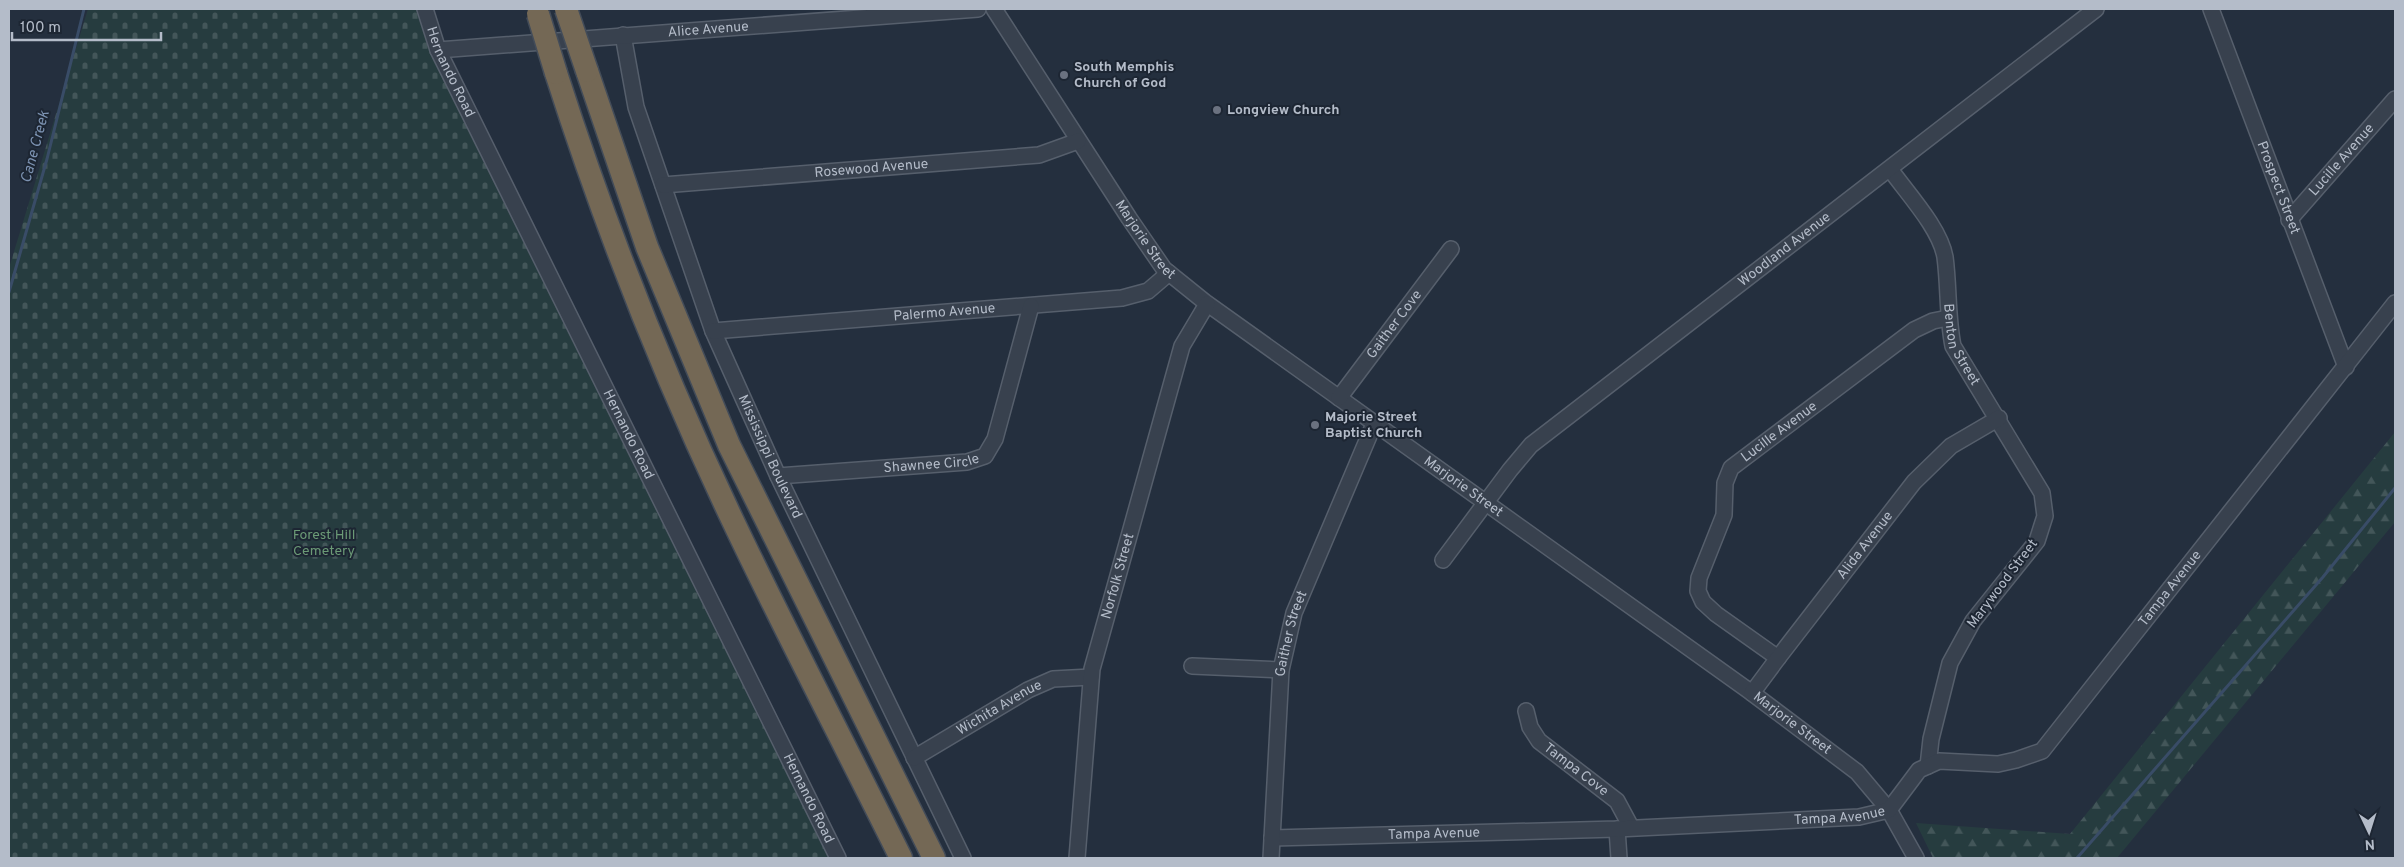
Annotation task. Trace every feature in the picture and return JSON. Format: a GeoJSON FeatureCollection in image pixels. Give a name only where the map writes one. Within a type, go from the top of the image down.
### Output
{"type":"FeatureCollection","features":[{"type":"Feature","properties":{"kind":"highway"},"geometry":{"type":"LineString","coordinates":[[566,9],[646,247],[729,445],[934,858]]}},
{"type":"Feature","properties":{"kind":"highway"},"geometry":{"type":"LineString","coordinates":[[537,11],[556,74],[610,232],[690,426],[732,520],[901,858]]}},
{"type":"Feature","properties":{"kind":"street","name":"Hernando Road"},"geometry":{"type":"LineString","coordinates":[[425,9],[438,50],[838,858]]}},
{"type":"Feature","properties":{"kind":"street","name":"Alice Avenue"},"geometry":{"type":"LineString","coordinates":[[438,50],[978,9]]}},
{"type":"Feature","properties":{"kind":"street","name":"Marjorie Street"},"geometry":{"type":"LineString","coordinates":[[994,9],[1129,218],[1169,273],[1207,304],[1487,503],[1857,772],[1890,810],[1916,858]]}},
{"type":"Feature","properties":{"kind":"street","name":"Woodland Avenue"},"geometry":{"type":"LineString","coordinates":[[1443,560],[1531,445],[2096,9]]}},
{"type":"Feature","properties":{"kind":"street","name":"Prospect Street"},"geometry":{"type":"LineString","coordinates":[[2211,9],[2346,367]]}},
{"type":"Feature","properties":{"kind":"street","name":"Mississippi Boulevard"},"geometry":{"type":"LineString","coordinates":[[623,35],[636,107],[713,331],[778,476],[964,858]]}},
{"type":"Feature","properties":{"kind":"street","name":"Lucille Avenue"},"geometry":{"type":"LineString","coordinates":[[2289,220],[2395,99]]}},
{"type":"Feature","properties":{"kind":"street","name":"Rosewood Avenue"},"geometry":{"type":"LineString","coordinates":[[662,185],[1039,155],[1078,141]]}},
{"type":"Feature","properties":{"kind":"street","name":"Benton Street"},"geometry":{"type":"LineString","coordinates":[[1890,169],[1934,230],[1944,256],[1948,318],[1953,346],[2042,493],[2045,516]]}},
{"type":"Feature","properties":{"kind":"street","name":"Gaither Cove"},"geometry":{"type":"LineString","coordinates":[[1339,398],[1451,249]]}},
{"type":"Feature","properties":{"kind":"street","name":"Palermo Avenue"},"geometry":{"type":"LineString","coordinates":[[713,331],[1136,296],[1148,291],[1169,273]]}},
{"type":"Feature","properties":{"kind":"street"},"geometry":{"type":"LineString","coordinates":[[2346,367],[2395,303]]}},
{"type":"Feature","properties":{"kind":"street","name":"Norfolk Street"},"geometry":{"type":"LineString","coordinates":[[1078,858],[1091,677],[1182,346],[1207,304]]}},
{"type":"Feature","properties":{"kind":"street","name":"Shawnee Circle"},"geometry":{"type":"LineString","coordinates":[[778,476],[967,462],[985,456],[996,439],[1031,306]]}},
{"type":"Feature","properties":{"kind":"street","name":"Lucille Avenue"},"geometry":{"type":"LineString","coordinates":[[1778,658],[1716,614],[1703,602],[1698,591],[1699,578],[1724,515],[1726,483],[1731,468],[1914,330],[1933,321],[1948,318]]}},
{"type":"Feature","properties":{"kind":"street","name":"Tampa Avenue"},"geometry":{"type":"LineString","coordinates":[[1272,838],[1624,828],[1858,817],[1890,810],[1919,770],[1939,761],[1998,764],[2042,751],[2346,367]]}},
{"type":"Feature","properties":{"kind":"street","name":"Alida Avenue"},"geometry":{"type":"LineString","coordinates":[[1752,694],[1914,482],[1951,446],[1998,418]]}},
{"type":"Feature","properties":{"kind":"street","name":"Gaither Street"},"geometry":{"type":"LineString","coordinates":[[1271,858],[1281,670],[1294,613],[1374,424]]}},
{"type":"Feature","properties":{"kind":"street","name":"Marywood Street"},"geometry":{"type":"LineString","coordinates":[[1928,766],[1931,739],[1950,663],[1973,621],[2037,541],[2045,516]]}},
{"type":"Feature","properties":{"kind":"street"},"geometry":{"type":"LineString","coordinates":[[1192,666],[1281,670]]}},
{"type":"Feature","properties":{"kind":"street","name":"Wichita Avenue"},"geometry":{"type":"LineString","coordinates":[[914,758],[1028,690],[1053,679],[1091,677]]}},
{"type":"Feature","properties":{"kind":"street","name":"Tampa Cove"},"geometry":{"type":"LineString","coordinates":[[1526,711],[1530,727],[1538,741],[1616,801],[1624,828]]}},
{"type":"Feature","properties":{"kind":"street"},"geometry":{"type":"LineString","coordinates":[[1619,858],[1624,828]]}},
{"type":"Feature","properties":{"kind":"green space","name":"Forest Hill Cemetery"},"geometry":{"type":"Polygon","coordinates":[[[88,9],[423,9],[423,28],[831,858],[9,858],[9,268],[88,9]]]}},
{"type":"Feature","properties":{"kind":"green space"},"geometry":{"type":"Polygon","coordinates":[[[2395,432],[2395,522],[2117,858],[1933,858],[1916,823],[2070,834],[2395,432]]]}},
{"type":"Feature","properties":{"kind":"waterway","name":"Cane Creek"},"geometry":{"type":"LineString","coordinates":[[9,292],[47,159],[84,9]]}},
{"type":"Feature","properties":{"kind":"waterway"},"geometry":{"type":"LineString","coordinates":[[2077,858],[2323,577],[2395,488]]}},
{"type":"Feature","properties":{"kind":"place","name":"South Memphis Church of God"},"geometry":{"type":"Point","coordinates":[1064,75]}},
{"type":"Feature","properties":{"kind":"place","name":"Longview Church"},"geometry":{"type":"Point","coordinates":[1217,110]}},
{"type":"Feature","properties":{"kind":"place","name":"Majorie Street Baptist Church"},"geometry":{"type":"Point","coordinates":[1315,425]}}]}
